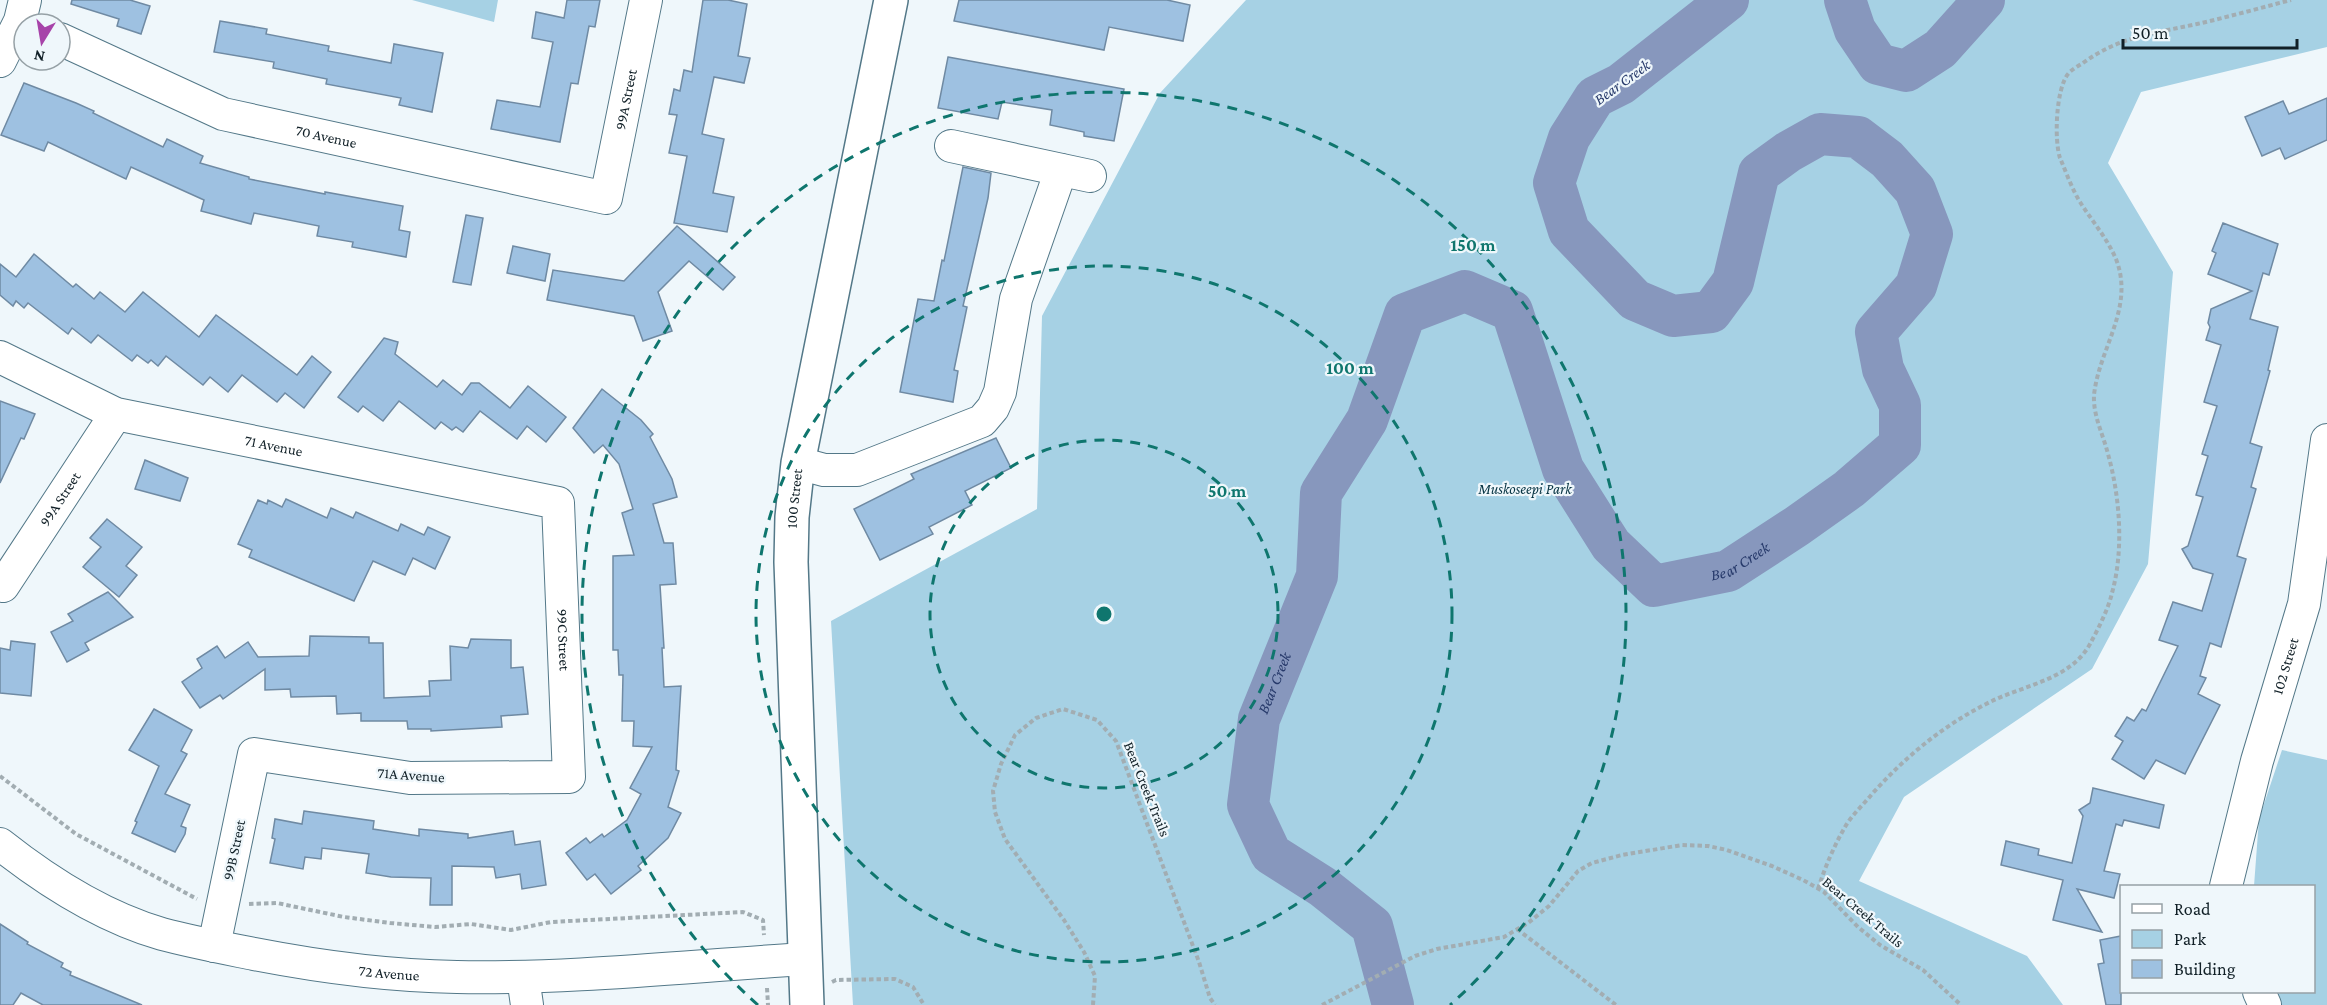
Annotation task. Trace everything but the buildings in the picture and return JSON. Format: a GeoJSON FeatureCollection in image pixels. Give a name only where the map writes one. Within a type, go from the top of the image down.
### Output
{"type":"FeatureCollection","features":[{"type":"Feature","properties":{"kind":"main road","name":"100 Street"},"geometry":{"type":"LineString","coordinates":[[807,1001],[790,562],[792,517],[798,463],[891,0]]}},
{"type":"Feature","properties":{"kind":"street","name":"99A Street"},"geometry":{"type":"LineString","coordinates":[[606,198],[646,0]]}},
{"type":"Feature","properties":{"kind":"street"},"geometry":{"type":"LineString","coordinates":[[0,61],[12,38]]}},
{"type":"Feature","properties":{"kind":"street","name":"70 Avenue"},"geometry":{"type":"LineString","coordinates":[[72,45],[223,114],[606,198]]}},
{"type":"Feature","properties":{"kind":"street"},"geometry":{"type":"LineString","coordinates":[[798,463],[824,470],[857,470],[982,421],[993,408],[1000,392],[1016,299],[1076,173],[951,146]]}},
{"type":"Feature","properties":{"kind":"street","name":"71 Avenue"},"geometry":{"type":"LineString","coordinates":[[0,357],[116,414],[558,503]]}},
{"type":"Feature","properties":{"kind":"street","name":"99A Street"},"geometry":{"type":"LineString","coordinates":[[3,586],[116,414]]}},
{"type":"Feature","properties":{"kind":"street","name":"102 Street"},"geometry":{"type":"LineString","coordinates":[[2226,885],[2257,761],[2315,606],[2327,440]]}},
{"type":"Feature","properties":{"kind":"street","name":"99C Street"},"geometry":{"type":"LineString","coordinates":[[558,503],[569,777]]}},
{"type":"Feature","properties":{"kind":"street","name":"71A Avenue"},"geometry":{"type":"LineString","coordinates":[[254,754],[410,778],[569,777]]}},
{"type":"Feature","properties":{"kind":"street","name":"99B Street"},"geometry":{"type":"LineString","coordinates":[[214,946],[254,754]]}},
{"type":"Feature","properties":{"kind":"street","name":"72 Avenue"},"geometry":{"type":"LineString","coordinates":[[0,844],[57,886],[105,911],[160,933],[305,964],[391,974],[456,977],[525,991],[766,961],[805,959]]}},
{"type":"Feature","properties":{"kind":"path"},"geometry":{"type":"LineString","coordinates":[[1818,889],[1826,864],[1847,823],[1899,764],[1936,733],[1965,714],[2057,674],[2076,662],[2089,646],[2112,595],[2117,566],[2118,540],[2116,490],[2108,453],[2094,410],[2094,393],[2117,322],[2121,302],[2121,282],[2113,253],[2079,199],[2059,155],[2056,113],[2067,75],[2101,50],[2146,33],[2197,24],[2292,0]]}},
{"type":"Feature","properties":{"kind":"path","name":"Bear Creek Trails"},"geometry":{"type":"LineString","coordinates":[[1094,1005],[1095,976],[1084,952],[1064,920],[1005,839],[995,812],[993,791],[1015,735],[1036,718],[1062,709],[1097,720],[1116,741],[1179,908],[1210,998],[1215,1005]]}},
{"type":"Feature","properties":{"kind":"path"},"geometry":{"type":"LineString","coordinates":[[0,776],[76,834],[152,873],[179,891],[222,907],[277,903],[344,917],[390,923],[435,927],[471,924],[511,930],[550,922],[743,912],[763,920],[768,1005]]}},
{"type":"Feature","properties":{"kind":"path","name":"Bear Creek Trails"},"geometry":{"type":"LineString","coordinates":[[1324,1004],[1415,956],[1437,949],[1504,937],[1549,906],[1578,871],[1592,863],[1622,855],[1682,845],[1708,846],[1727,850],[1772,866],[1818,889],[1880,945],[1923,970],[1961,1005]]}},
{"type":"Feature","properties":{"kind":"path"},"geometry":{"type":"LineString","coordinates":[[1517,930],[1616,1005]]}},
{"type":"Feature","properties":{"kind":"path"},"geometry":{"type":"LineString","coordinates":[[807,1001],[836,981],[895,979],[913,987],[924,1005]]}},
{"type":"Feature","properties":{"kind":"green space"},"geometry":{"type":"Polygon","coordinates":[[[412,0],[498,0],[494,22],[412,0]]]}},
{"type":"Feature","properties":{"kind":"green space","name":"Muskoseepi Park"},"geometry":{"type":"Polygon","coordinates":[[[1246,0],[2327,0],[2327,47],[2141,92],[2108,163],[2173,272],[2148,564],[2092,669],[1904,797],[1859,881],[2027,956],[2063,1005],[853,1005],[831,621],[1037,509],[1042,316],[1160,93],[1246,0]]]}},
{"type":"Feature","properties":{"kind":"green space"},"geometry":{"type":"Polygon","coordinates":[[[2282,750],[2327,760],[2327,1005],[2281,1005],[2275,993],[2315,993],[2315,885],[2254,885],[2259,819],[2282,750]]]}},
{"type":"Feature","properties":{"kind":"waterway","name":"Bear Creek"},"geometry":{"type":"LineString","coordinates":[[1393,1005],[1372,926],[1323,887],[1271,854],[1248,805],[1259,719],[1317,576],[1321,493],[1367,420],[1405,314],[1465,291],[1512,311],[1563,469],[1611,545],[1654,586],[1728,571],[1849,489],[1900,445],[1900,405],[1883,369],[1876,332],[1916,286],[1932,234],[1915,190],[1887,159],[1858,137],[1820,134],[1788,152],[1759,173],[1733,282],[1711,312],[1673,316],[1635,300],[1569,231],[1554,183],[1569,138],[1595,97],[1621,84],[1728,0]]}},
{"type":"Feature","properties":{"kind":"waterway","name":"Bear Creek"},"geometry":{"type":"LineString","coordinates":[[1845,0],[1855,30],[1878,64],[1906,71],[1940,49],[1984,0]]}}]}
